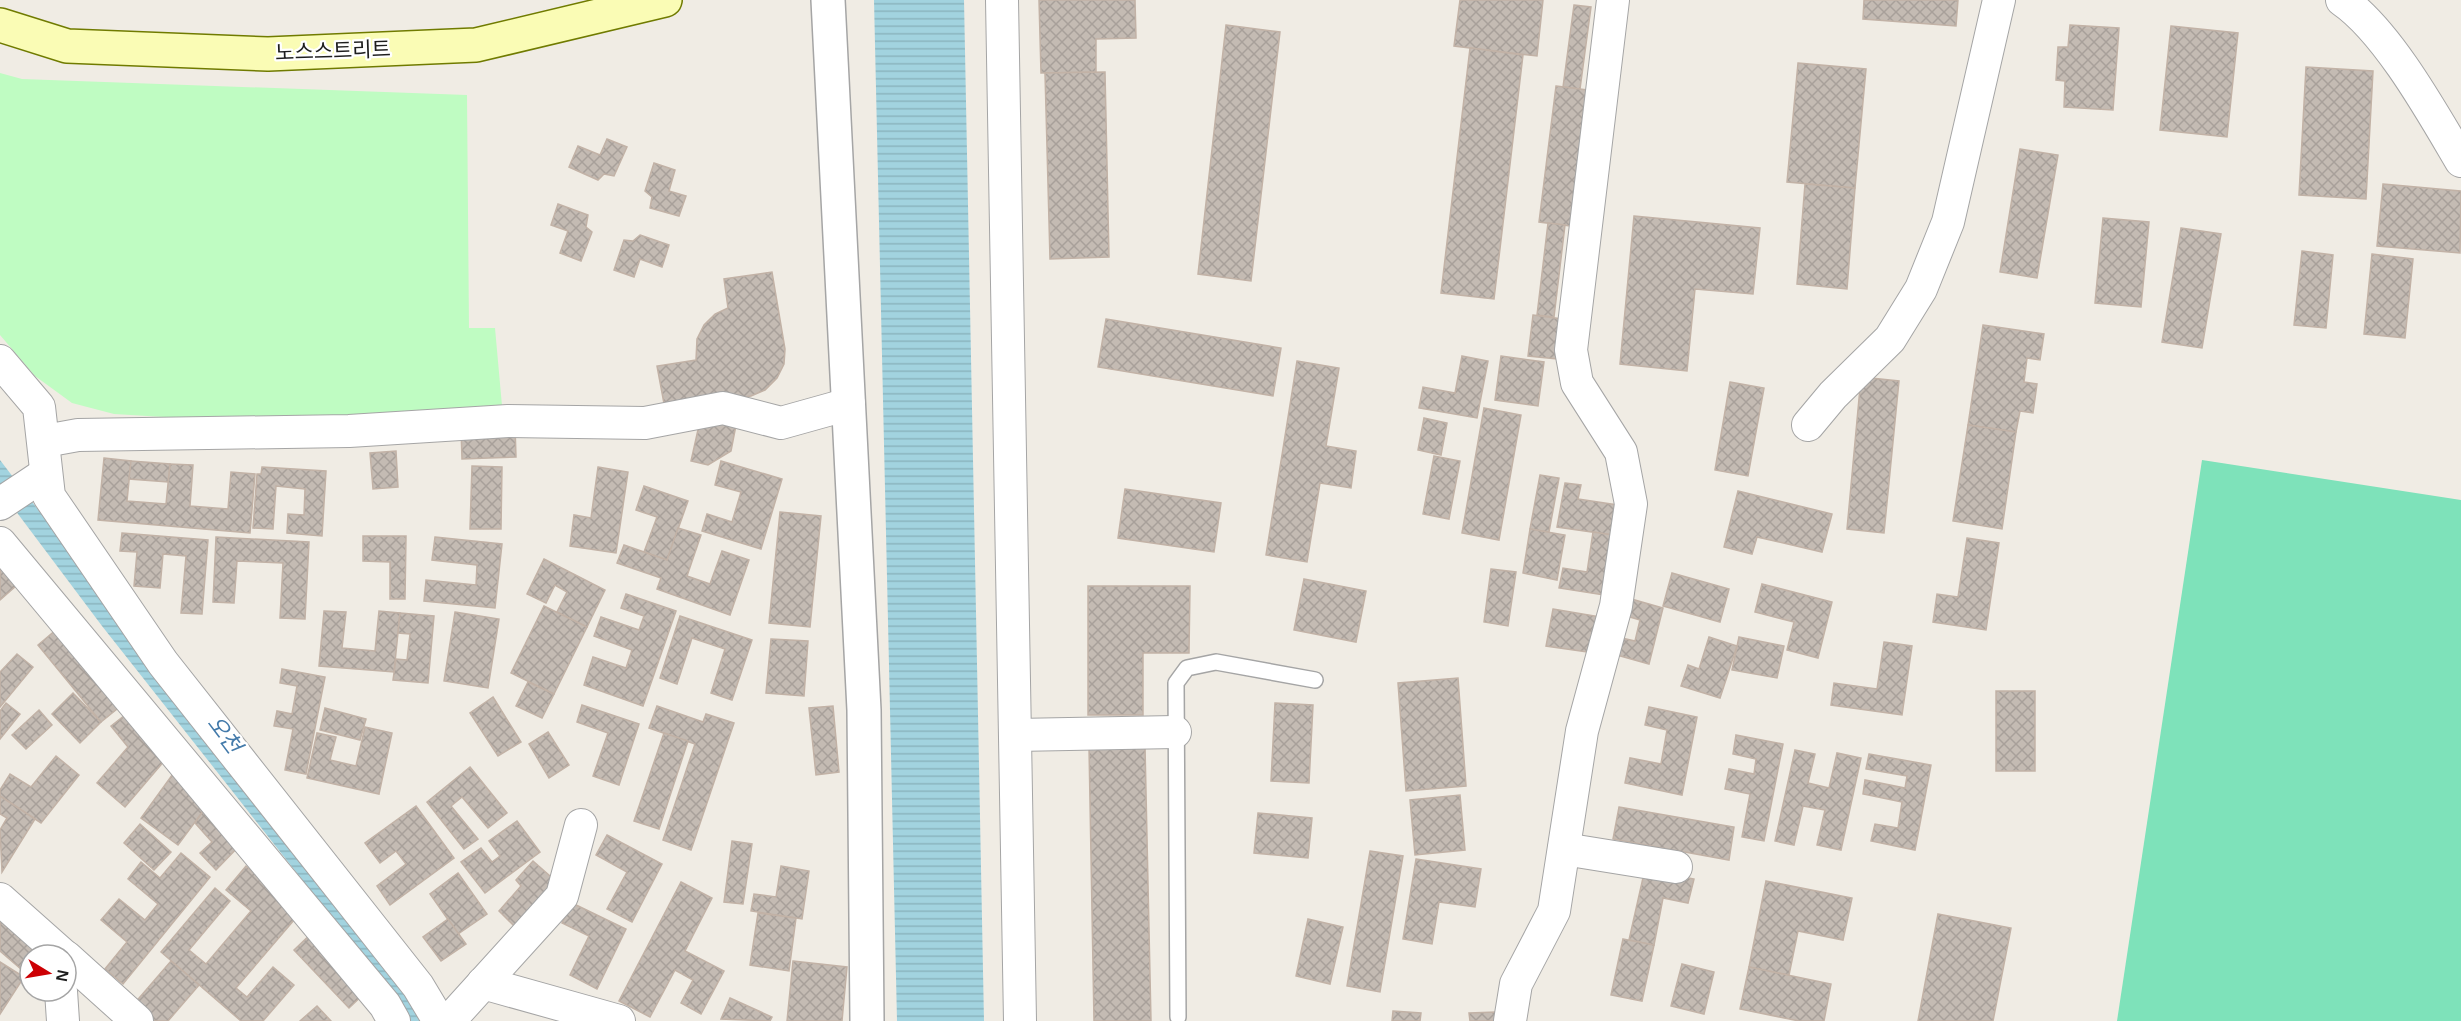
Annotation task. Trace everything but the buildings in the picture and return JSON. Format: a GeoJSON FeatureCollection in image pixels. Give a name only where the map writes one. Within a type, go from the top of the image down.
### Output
{"type":"FeatureCollection","features":[{"type":"Feature","properties":{"kind":"main road","name":"노스스트리트"},"geometry":{"type":"LineString","coordinates":[[0,25],[67,46],[268,54],[476,45],[665,0]]}},
{"type":"Feature","properties":{"kind":"street"},"geometry":{"type":"LineString","coordinates":[[828,0],[864,710],[867,1021]]}},
{"type":"Feature","properties":{"kind":"street"},"geometry":{"type":"LineString","coordinates":[[1002,0],[1020,1021]]}},
{"type":"Feature","properties":{"kind":"street"},"geometry":{"type":"LineString","coordinates":[[1510,1021],[1516,984],[1554,911],[1582,730],[1616,606],[1631,504],[1621,452],[1577,383],[1571,351],[1613,0]]}},
{"type":"Feature","properties":{"kind":"street"},"geometry":{"type":"LineString","coordinates":[[1808,425],[1833,395],[1890,339],[1921,289],[1948,222],[1999,0]]}},
{"type":"Feature","properties":{"kind":"street"},"geometry":{"type":"LineString","coordinates":[[2342,0],[2355,9],[2397,59],[2461,160]]}},
{"type":"Feature","properties":{"kind":"street"},"geometry":{"type":"LineString","coordinates":[[0,361],[39,407],[45,441],[36,480],[0,504]]}},
{"type":"Feature","properties":{"kind":"street"},"geometry":{"type":"LineString","coordinates":[[45,441],[78,435],[349,431],[508,421],[645,423],[723,408],[781,423],[849,404]]}},
{"type":"Feature","properties":{"kind":"street"},"geometry":{"type":"LineString","coordinates":[[36,480],[50,496],[163,663],[418,986],[439,1021]]}},
{"type":"Feature","properties":{"kind":"street"},"geometry":{"type":"LineString","coordinates":[[0,543],[385,1005],[394,1021]]}},
{"type":"Feature","properties":{"kind":"street"},"geometry":{"type":"LineString","coordinates":[[1015,735],[1174,732]]}},
{"type":"Feature","properties":{"kind":"street"},"geometry":{"type":"LineString","coordinates":[[448,1021],[562,896],[581,825]]}},
{"type":"Feature","properties":{"kind":"street"},"geometry":{"type":"LineString","coordinates":[[1564,849],[1676,867]]}},
{"type":"Feature","properties":{"kind":"street"},"geometry":{"type":"LineString","coordinates":[[0,899],[49,943]]}},
{"type":"Feature","properties":{"kind":"street"},"geometry":{"type":"LineString","coordinates":[[78,969],[137,1021]]}},
{"type":"Feature","properties":{"kind":"street"},"geometry":{"type":"LineString","coordinates":[[483,983],[619,1021]]}},
{"type":"Feature","properties":{"kind":"street"},"geometry":{"type":"LineString","coordinates":[[62,1003],[63,1021]]}},
{"type":"Feature","properties":{"kind":"lane"},"geometry":{"type":"LineString","coordinates":[[1178,1017],[1174,732],[1176,683],[1187,668],[1216,662],[1315,680]]}},
{"type":"Feature","properties":{"kind":"green space"},"geometry":{"type":"Polygon","coordinates":[[[0,73],[22,79],[467,95],[469,328],[495,328],[503,417],[266,423],[114,414],[72,403],[35,376],[0,335],[0,73]]]}},
{"type":"Feature","properties":{"kind":"green space"},"geometry":{"type":"Polygon","coordinates":[[[2202,460],[2461,500],[2461,1021],[2117,1021],[2202,460]]]}},
{"type":"Feature","properties":{"kind":"water"},"geometry":{"type":"Polygon","coordinates":[[[874,0],[964,0],[984,1021],[897,1021],[874,0]]]}},
{"type":"Feature","properties":{"kind":"water"},"geometry":{"type":"Polygon","coordinates":[[[0,460],[394,974],[426,1021],[408,1021],[386,986],[102,626],[0,490],[0,460]]]}},
{"type":"Feature","properties":{"kind":"water label","name":"오천"},"geometry":{"type":"Point","coordinates":[225,734]}}]}
